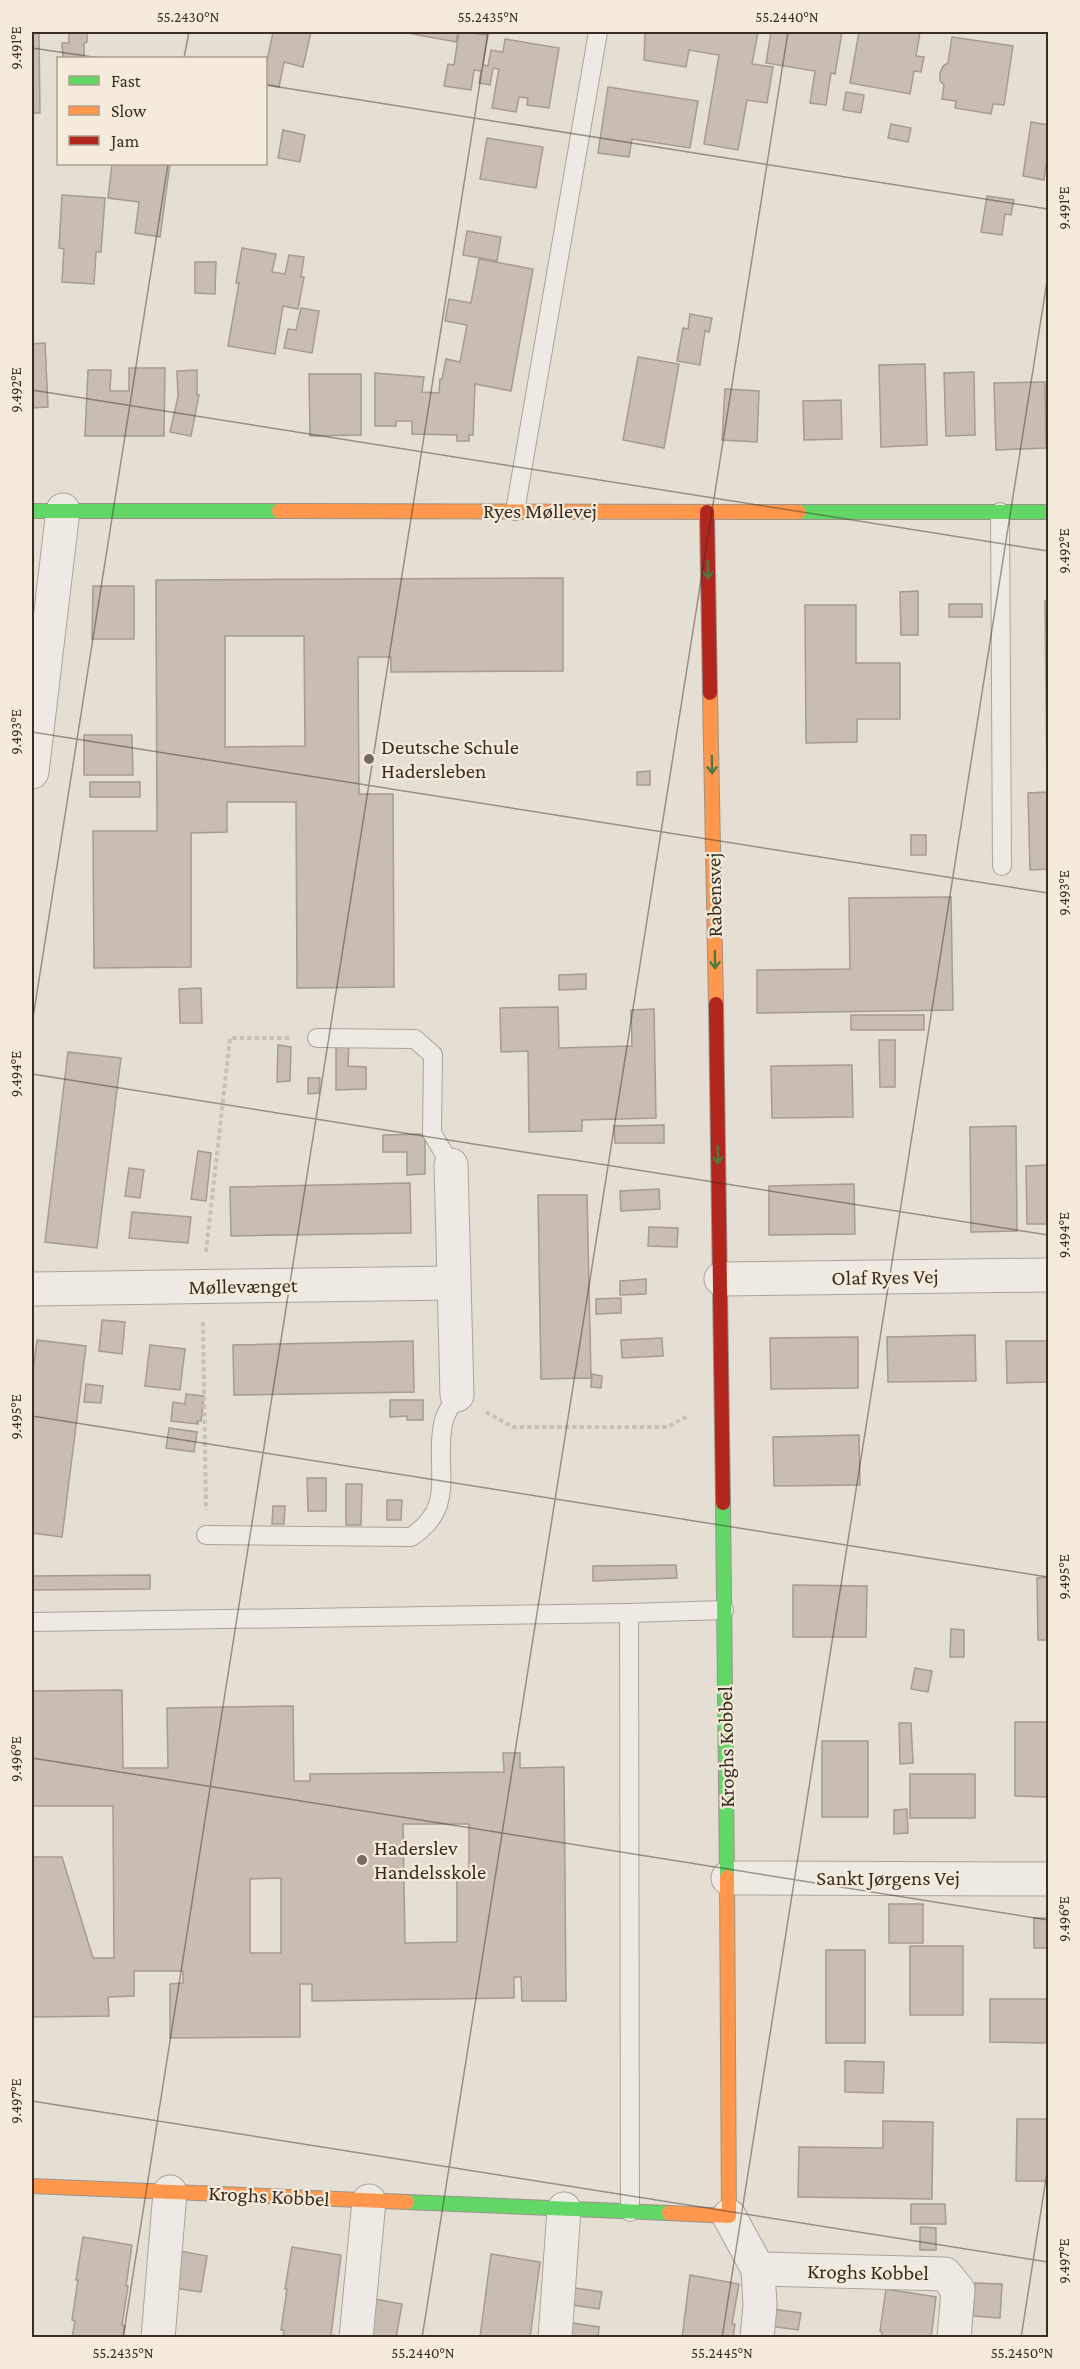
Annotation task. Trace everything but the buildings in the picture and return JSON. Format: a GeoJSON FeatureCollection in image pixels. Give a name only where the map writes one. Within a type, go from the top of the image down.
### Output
{"type":"FeatureCollection","features":[{"type":"Feature","properties":{"kind":"street","name":"Ryes Møllevej"},"geometry":{"type":"LineString","coordinates":[[47,510],[1048,512]]}},
{"type":"Feature","properties":{"kind":"street"},"geometry":{"type":"LineString","coordinates":[[32,772],[47,510]]}},
{"type":"Feature","properties":{"kind":"street","name":"Rabensvej"},"geometry":{"type":"LineString","coordinates":[[707,512],[721,1279]]}},
{"type":"Feature","properties":{"kind":"street"},"geometry":{"type":"LineString","coordinates":[[451,1165],[457,1395]]}},
{"type":"Feature","properties":{"kind":"street","name":"Olaf Ryes Vej"},"geometry":{"type":"LineString","coordinates":[[721,1279],[1048,1275]]}},
{"type":"Feature","properties":{"kind":"street","name":"Kroghs Kobbel"},"geometry":{"type":"LineString","coordinates":[[721,1279],[728,1878],[729,2216],[758,2270],[760,2305],[757,2337]]}},
{"type":"Feature","properties":{"kind":"street","name":"Møllevænget"},"geometry":{"type":"LineString","coordinates":[[32,1289],[454,1283]]}},
{"type":"Feature","properties":{"kind":"street","name":"Sankt Jørgens Vej"},"geometry":{"type":"LineString","coordinates":[[728,1878],[1048,1879]]}},
{"type":"Feature","properties":{"kind":"street","name":"Kroghs Kobbel"},"geometry":{"type":"LineString","coordinates":[[32,2186],[729,2216]]}},
{"type":"Feature","properties":{"kind":"street"},"geometry":{"type":"LineString","coordinates":[[158,2337],[170,2192]]}},
{"type":"Feature","properties":{"kind":"street"},"geometry":{"type":"LineString","coordinates":[[356,2337],[369,2201]]}},
{"type":"Feature","properties":{"kind":"street"},"geometry":{"type":"LineString","coordinates":[[555,2337],[564,2209]]}},
{"type":"Feature","properties":{"kind":"street","name":"Kroghs Kobbel"},"geometry":{"type":"LineString","coordinates":[[758,2270],[945,2274],[958,2290],[954,2337]]}},
{"type":"Feature","properties":{"kind":"lane"},"geometry":{"type":"LineString","coordinates":[[515,511],[598,32]]}},
{"type":"Feature","properties":{"kind":"lane"},"geometry":{"type":"LineString","coordinates":[[1000,512],[1002,866]]}},
{"type":"Feature","properties":{"kind":"lane"},"geometry":{"type":"LineString","coordinates":[[317,1038],[415,1040],[433,1054],[432,1133],[451,1165]]}},
{"type":"Feature","properties":{"kind":"lane"},"geometry":{"type":"LineString","coordinates":[[206,1535],[411,1537],[426,1528],[440,1506],[443,1423],[457,1395]]}},
{"type":"Feature","properties":{"kind":"lane"},"geometry":{"type":"LineString","coordinates":[[32,1622],[724,1610]]}},
{"type":"Feature","properties":{"kind":"lane"},"geometry":{"type":"LineString","coordinates":[[629,1613],[630,2212]]}},
{"type":"Feature","properties":{"kind":"path"},"geometry":{"type":"LineString","coordinates":[[457,1395],[513,1427],[667,1427],[722,1399]]}},
{"type":"Feature","properties":{"kind":"traffic: fast"},"geometry":{"type":"LineString","coordinates":[[32,511],[279,511]]}},
{"type":"Feature","properties":{"kind":"traffic: fast"},"geometry":{"type":"LineString","coordinates":[[799,512],[1048,512]]}},
{"type":"Feature","properties":{"kind":"traffic: fast"},"geometry":{"type":"LineString","coordinates":[[723,1503],[727,1877]]}},
{"type":"Feature","properties":{"kind":"traffic: fast"},"geometry":{"type":"LineString","coordinates":[[407,2202],[669,2213]]}},
{"type":"Feature","properties":{"kind":"traffic: slow"},"geometry":{"type":"LineString","coordinates":[[279,511],[799,512]]}},
{"type":"Feature","properties":{"kind":"traffic: slow"},"geometry":{"type":"LineString","coordinates":[[710,693],[716,1004]]}},
{"type":"Feature","properties":{"kind":"traffic: slow"},"geometry":{"type":"LineString","coordinates":[[669,2213],[729,2216],[727,1877]]}},
{"type":"Feature","properties":{"kind":"traffic: slow"},"geometry":{"type":"LineString","coordinates":[[32,2186],[407,2202]]}},
{"type":"Feature","properties":{"kind":"traffic: jam"},"geometry":{"type":"LineString","coordinates":[[707,512],[710,693]]}},
{"type":"Feature","properties":{"kind":"traffic: jam"},"geometry":{"type":"LineString","coordinates":[[716,1004],[723,1503]]}},
{"type":"Feature","properties":{"kind":"place","name":"Deutsche Schule Hadersleben"},"geometry":{"type":"Point","coordinates":[369,759]}},
{"type":"Feature","properties":{"kind":"place","name":"Haderslev Handelsskole"},"geometry":{"type":"Point","coordinates":[362,1860]}}]}
